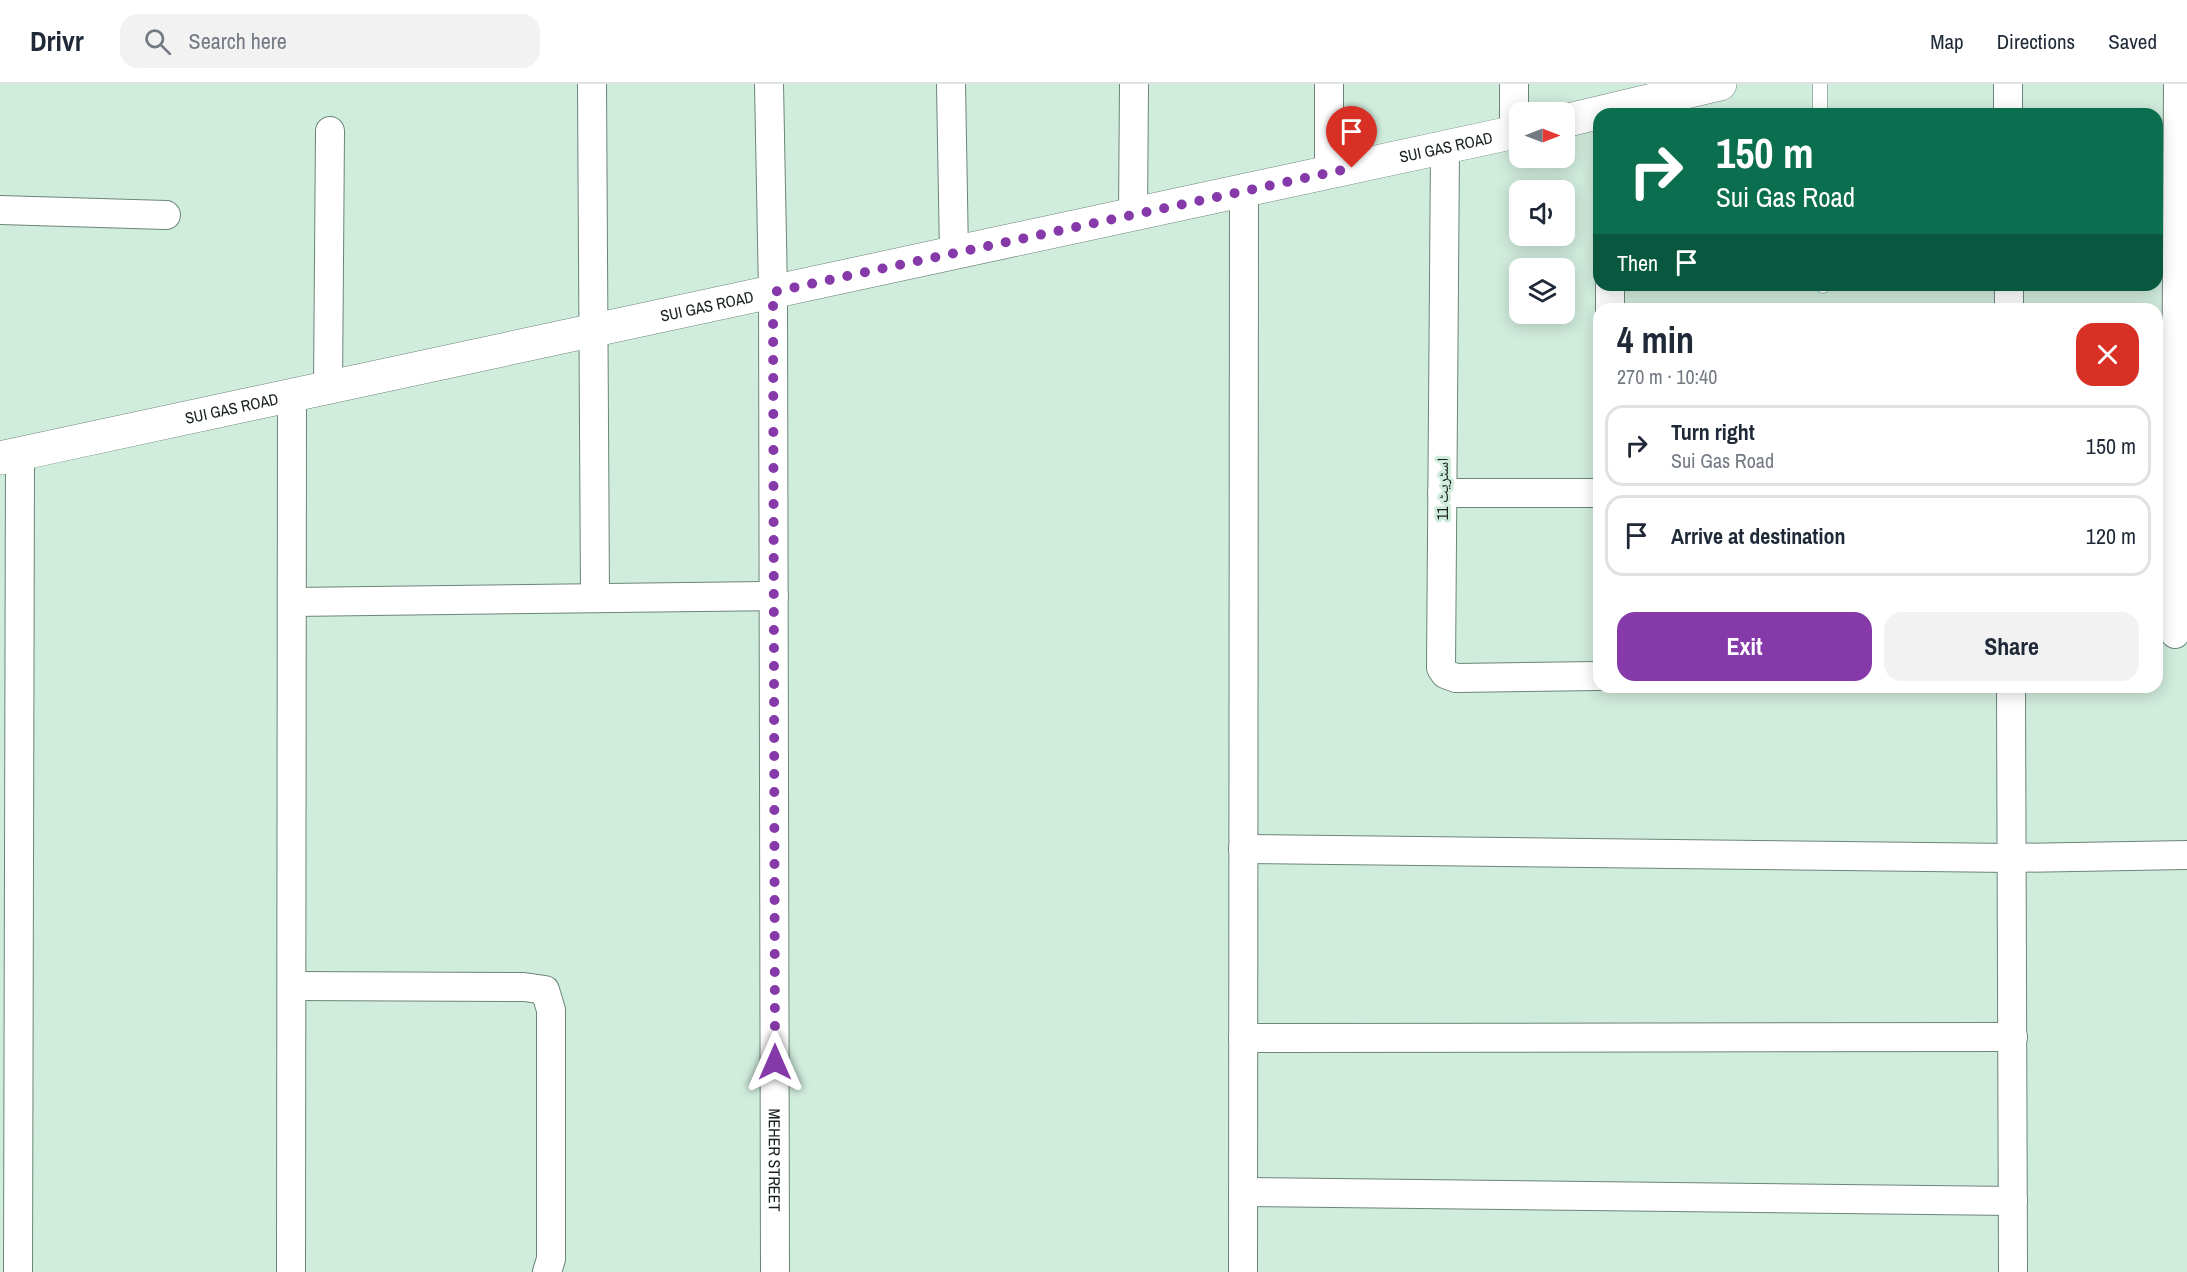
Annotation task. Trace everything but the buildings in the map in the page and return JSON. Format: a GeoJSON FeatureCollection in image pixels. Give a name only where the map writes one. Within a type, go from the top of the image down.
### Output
{"type":"FeatureCollection","features":[{"type":"Feature","properties":{"kind":"street"},"geometry":{"type":"LineString","coordinates":[[592,84],[595,596]]}},
{"type":"Feature","properties":{"kind":"street","name":"MEHER STREET"},"geometry":{"type":"LineString","coordinates":[[770,84],[773,292],[775,1272]]}},
{"type":"Feature","properties":{"kind":"street"},"geometry":{"type":"LineString","coordinates":[[951,84],[954,254]]}},
{"type":"Feature","properties":{"kind":"street"},"geometry":{"type":"LineString","coordinates":[[1133,216],[1134,84]]}},
{"type":"Feature","properties":{"kind":"street"},"geometry":{"type":"LineString","coordinates":[[1329,84],[1329,174]]}},
{"type":"Feature","properties":{"kind":"street"},"geometry":{"type":"LineString","coordinates":[[1514,84],[1515,102]]}},
{"type":"Feature","properties":{"kind":"street"},"geometry":{"type":"LineString","coordinates":[[2008,84],[2008,108]]}},
{"type":"Feature","properties":{"kind":"street"},"geometry":{"type":"LineString","coordinates":[[2175,634],[2174,542],[2182,312],[2178,84]]}},
{"type":"Feature","properties":{"kind":"street"},"geometry":{"type":"LineString","coordinates":[[1626,108],[1704,85]]}},
{"type":"Feature","properties":{"kind":"street"},"geometry":{"type":"LineString","coordinates":[[1575,120],[1593,116]]}},
{"type":"Feature","properties":{"kind":"street"},"geometry":{"type":"LineString","coordinates":[[328,388],[330,131]]}},
{"type":"Feature","properties":{"kind":"street","name":"SUI GAS ROAD"},"geometry":{"type":"LineString","coordinates":[[10,455],[1244,193],[1509,134]]}},
{"type":"Feature","properties":{"kind":"street","name":"اسٹریٹ 11"},"geometry":{"type":"LineString","coordinates":[[1445,148],[1441,668],[1445,674],[1455,678],[1593,676]]}},
{"type":"Feature","properties":{"kind":"street"},"geometry":{"type":"LineString","coordinates":[[1243,1272],[1244,193]]}},
{"type":"Feature","properties":{"kind":"street"},"geometry":{"type":"LineString","coordinates":[[0,210],[166,215]]}},
{"type":"Feature","properties":{"kind":"street"},"geometry":{"type":"LineString","coordinates":[[291,1272],[292,396]]}},
{"type":"Feature","properties":{"kind":"street"},"geometry":{"type":"LineString","coordinates":[[10,455],[18,1272]]}},
{"type":"Feature","properties":{"kind":"street"},"geometry":{"type":"LineString","coordinates":[[1442,493],[1593,492]]}},
{"type":"Feature","properties":{"kind":"street"},"geometry":{"type":"LineString","coordinates":[[292,602],[595,596],[774,596]]}},
{"type":"Feature","properties":{"kind":"street"},"geometry":{"type":"LineString","coordinates":[[2011,693],[2013,1272]]}},
{"type":"Feature","properties":{"kind":"street"},"geometry":{"type":"LineString","coordinates":[[1243,849],[2011,858],[2187,855]]}},
{"type":"Feature","properties":{"kind":"street"},"geometry":{"type":"LineString","coordinates":[[292,986],[524,987],[545,990],[551,1010],[551,1259],[547,1272]]}},
{"type":"Feature","properties":{"kind":"street"},"geometry":{"type":"LineString","coordinates":[[1243,1038],[2013,1037]]}},
{"type":"Feature","properties":{"kind":"street"},"geometry":{"type":"LineString","coordinates":[[1243,1192],[2013,1201]]}},
{"type":"Feature","properties":{"kind":"lane"},"geometry":{"type":"LineString","coordinates":[[1820,84],[1820,108]]}},
{"type":"Feature","properties":{"kind":"route"},"geometry":{"type":"LineString","coordinates":[[775,1062],[773,292],[1352,168]]}}]}
